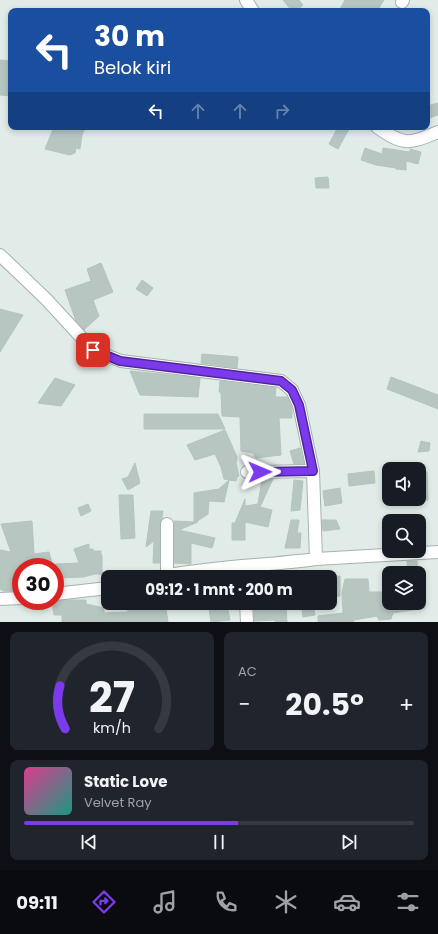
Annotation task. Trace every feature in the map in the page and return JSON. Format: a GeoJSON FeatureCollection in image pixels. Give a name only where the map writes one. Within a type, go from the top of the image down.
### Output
{"type":"FeatureCollection","features":[{"type":"Feature","properties":{"kind":"street"},"geometry":{"type":"LineString","coordinates":[[381,130],[388,135],[407,142],[416,141],[438,132]]}},
{"type":"Feature","properties":{"kind":"street"},"geometry":{"type":"LineString","coordinates":[[0,255],[46,299],[93,350],[120,361],[281,381],[292,390],[299,405],[313,471],[316,559]]}},
{"type":"Feature","properties":{"kind":"street"},"geometry":{"type":"LineString","coordinates":[[247,472],[313,471]]}},
{"type":"Feature","properties":{"kind":"street"},"geometry":{"type":"LineString","coordinates":[[163,570],[167,524]]}},
{"type":"Feature","properties":{"kind":"street"},"geometry":{"type":"LineString","coordinates":[[257,570],[316,559],[438,552]]}},
{"type":"Feature","properties":{"kind":"street"},"geometry":{"type":"LineString","coordinates":[[203,570],[216,568],[231,570]]}},
{"type":"Feature","properties":{"kind":"street"},"geometry":{"type":"LineString","coordinates":[[64,593],[101,589]]}},
{"type":"Feature","properties":{"kind":"street"},"geometry":{"type":"LineString","coordinates":[[0,599],[12,598]]}},
{"type":"Feature","properties":{"kind":"street"},"geometry":{"type":"LineString","coordinates":[[246,610],[247,622]]}},
{"type":"Feature","properties":{"kind":"building"},"geometry":{"type":"Polygon","coordinates":[[[283,0],[299,0],[303,5],[300,8],[290,8],[283,0]]]}},
{"type":"Feature","properties":{"kind":"building"},"geometry":{"type":"Polygon","coordinates":[[[345,0],[384,0],[379,8],[341,8],[345,0]]]}},
{"type":"Feature","properties":{"kind":"building"},"geometry":{"type":"Polygon","coordinates":[[[0,60],[8,61],[8,96],[0,95],[0,60]]]}},
{"type":"Feature","properties":{"kind":"building"},"geometry":{"type":"Polygon","coordinates":[[[438,103],[438,115],[430,118],[430,105],[438,103]]]}},
{"type":"Feature","properties":{"kind":"building"},"geometry":{"type":"Polygon","coordinates":[[[53,130],[84,130],[80,149],[76,148],[75,153],[70,155],[45,149],[53,130]]]}},
{"type":"Feature","properties":{"kind":"building"},"geometry":{"type":"Polygon","coordinates":[[[336,130],[348,130],[338,149],[329,144],[336,130]]]}},
{"type":"Feature","properties":{"kind":"building"},"geometry":{"type":"Polygon","coordinates":[[[365,148],[382,154],[383,148],[410,152],[410,149],[421,152],[418,164],[406,161],[406,170],[376,165],[361,160],[365,148]]]}},
{"type":"Feature","properties":{"kind":"building"},"geometry":{"type":"Polygon","coordinates":[[[328,177],[329,188],[316,188],[315,178],[328,177]]]}},
{"type":"Feature","properties":{"kind":"building"},"geometry":{"type":"Polygon","coordinates":[[[101,263],[113,292],[93,300],[99,316],[84,330],[76,321],[65,290],[91,281],[87,269],[101,263]]]}},
{"type":"Feature","properties":{"kind":"building"},"geometry":{"type":"Polygon","coordinates":[[[142,280],[153,288],[147,296],[136,289],[142,280]]]}},
{"type":"Feature","properties":{"kind":"building"},"geometry":{"type":"Polygon","coordinates":[[[0,309],[23,315],[0,352],[0,309]]]}},
{"type":"Feature","properties":{"kind":"building"},"geometry":{"type":"Polygon","coordinates":[[[202,354],[238,357],[237,368],[201,363],[202,354]]]}},
{"type":"Feature","properties":{"kind":"building"},"geometry":{"type":"Polygon","coordinates":[[[130,371],[200,378],[198,397],[140,395],[130,371]]]}},
{"type":"Feature","properties":{"kind":"building"},"geometry":{"type":"Polygon","coordinates":[[[391,377],[438,395],[438,409],[387,389],[391,377]]]}},
{"type":"Feature","properties":{"kind":"building"},"geometry":{"type":"Polygon","coordinates":[[[55,378],[75,385],[61,406],[38,403],[55,378]]]}},
{"type":"Feature","properties":{"kind":"building"},"geometry":{"type":"Polygon","coordinates":[[[220,381],[276,388],[275,397],[287,397],[292,407],[292,418],[279,418],[281,455],[256,458],[253,453],[241,451],[240,417],[222,416],[221,392],[219,392],[220,381]]]}},
{"type":"Feature","properties":{"kind":"building"},"geometry":{"type":"Polygon","coordinates":[[[144,414],[218,414],[225,429],[144,429],[144,414]]]}},
{"type":"Feature","properties":{"kind":"building"},"geometry":{"type":"Polygon","coordinates":[[[225,430],[237,457],[236,463],[239,476],[237,477],[236,481],[224,479],[221,467],[215,454],[195,460],[187,445],[225,430]]]}},
{"type":"Feature","properties":{"kind":"building"},"geometry":{"type":"Polygon","coordinates":[[[421,441],[430,443],[429,451],[418,452],[421,441]]]}},
{"type":"Feature","properties":{"kind":"building"},"geometry":{"type":"Polygon","coordinates":[[[300,448],[304,464],[294,464],[290,451],[300,448]]]}},
{"type":"Feature","properties":{"kind":"building"},"geometry":{"type":"Polygon","coordinates":[[[135,463],[140,483],[128,490],[122,479],[128,477],[135,463]]]}},
{"type":"Feature","properties":{"kind":"building"},"geometry":{"type":"Polygon","coordinates":[[[374,471],[375,483],[349,486],[348,474],[374,471]]]}},
{"type":"Feature","properties":{"kind":"building"},"geometry":{"type":"Polygon","coordinates":[[[426,472],[427,472],[428,500],[426,500],[426,472]]]}},
{"type":"Feature","properties":{"kind":"building"},"geometry":{"type":"Polygon","coordinates":[[[262,479],[273,479],[260,507],[272,510],[268,527],[245,522],[245,540],[232,540],[232,523],[235,523],[245,499],[245,506],[258,504],[262,479]]]}},
{"type":"Feature","properties":{"kind":"building"},"geometry":{"type":"Polygon","coordinates":[[[229,480],[224,502],[209,501],[208,514],[196,522],[198,522],[179,530],[215,538],[212,548],[191,543],[191,564],[174,563],[174,521],[194,522],[194,493],[219,489],[229,480]]]}},
{"type":"Feature","properties":{"kind":"building"},"geometry":{"type":"Polygon","coordinates":[[[294,480],[303,481],[300,510],[291,511],[294,480]]]}},
{"type":"Feature","properties":{"kind":"building"},"geometry":{"type":"Polygon","coordinates":[[[340,488],[342,503],[325,506],[323,491],[340,488]]]}},
{"type":"Feature","properties":{"kind":"building"},"geometry":{"type":"Polygon","coordinates":[[[119,495],[133,495],[135,538],[121,539],[119,495]]]}},
{"type":"Feature","properties":{"kind":"building"},"geometry":{"type":"Polygon","coordinates":[[[88,504],[91,511],[81,516],[78,508],[88,504]]]}},
{"type":"Feature","properties":{"kind":"building"},"geometry":{"type":"Polygon","coordinates":[[[151,511],[163,511],[160,524],[160,563],[153,563],[154,541],[146,547],[151,511]]]}},
{"type":"Feature","properties":{"kind":"building"},"geometry":{"type":"Polygon","coordinates":[[[291,520],[299,520],[297,533],[301,533],[300,548],[285,548],[291,520]]]}},
{"type":"Feature","properties":{"kind":"building"},"geometry":{"type":"Polygon","coordinates":[[[322,520],[336,520],[340,529],[323,531],[322,520]]]}},
{"type":"Feature","properties":{"kind":"building"},"geometry":{"type":"Polygon","coordinates":[[[32,521],[34,554],[49,552],[51,558],[12,558],[12,591],[4,591],[0,589],[0,550],[11,552],[1,524],[32,521]]]}},
{"type":"Feature","properties":{"kind":"building"},"geometry":{"type":"Polygon","coordinates":[[[89,544],[89,549],[93,549],[93,551],[101,551],[101,574],[83,577],[64,578],[64,564],[79,563],[74,549],[89,544]]]}},
{"type":"Feature","properties":{"kind":"building"},"geometry":{"type":"Polygon","coordinates":[[[407,561],[417,561],[418,566],[407,566],[407,561]]]}},
{"type":"Feature","properties":{"kind":"building"},"geometry":{"type":"Polygon","coordinates":[[[337,576],[340,576],[340,596],[337,596],[337,576]]]}},
{"type":"Feature","properties":{"kind":"building"},"geometry":{"type":"Polygon","coordinates":[[[345,579],[368,579],[369,592],[382,592],[382,610],[412,610],[393,613],[391,619],[379,620],[377,616],[354,620],[353,622],[318,622],[318,616],[343,613],[342,592],[345,579]]]}},
{"type":"Feature","properties":{"kind":"building"},"geometry":{"type":"Polygon","coordinates":[[[64,600],[86,600],[86,604],[101,607],[101,610],[104,610],[104,613],[128,612],[128,610],[166,610],[168,622],[62,622],[62,615],[54,615],[53,610],[64,610],[64,600]]]}},
{"type":"Feature","properties":{"kind":"building"},"geometry":{"type":"Polygon","coordinates":[[[209,610],[228,610],[230,620],[211,622],[209,610]]]}},
{"type":"Feature","properties":{"kind":"building"},"geometry":{"type":"Polygon","coordinates":[[[254,610],[286,610],[287,622],[275,622],[275,620],[254,621],[254,610]]]}},
{"type":"Feature","properties":{"kind":"building"},"geometry":{"type":"Polygon","coordinates":[[[302,610],[314,610],[315,615],[303,617],[302,610]]]}},
{"type":"Feature","properties":{"kind":"route"},"geometry":{"type":"LineString","coordinates":[[93,350],[120,361],[281,381],[292,390],[296,396],[313,471],[260,472]]}}]}
